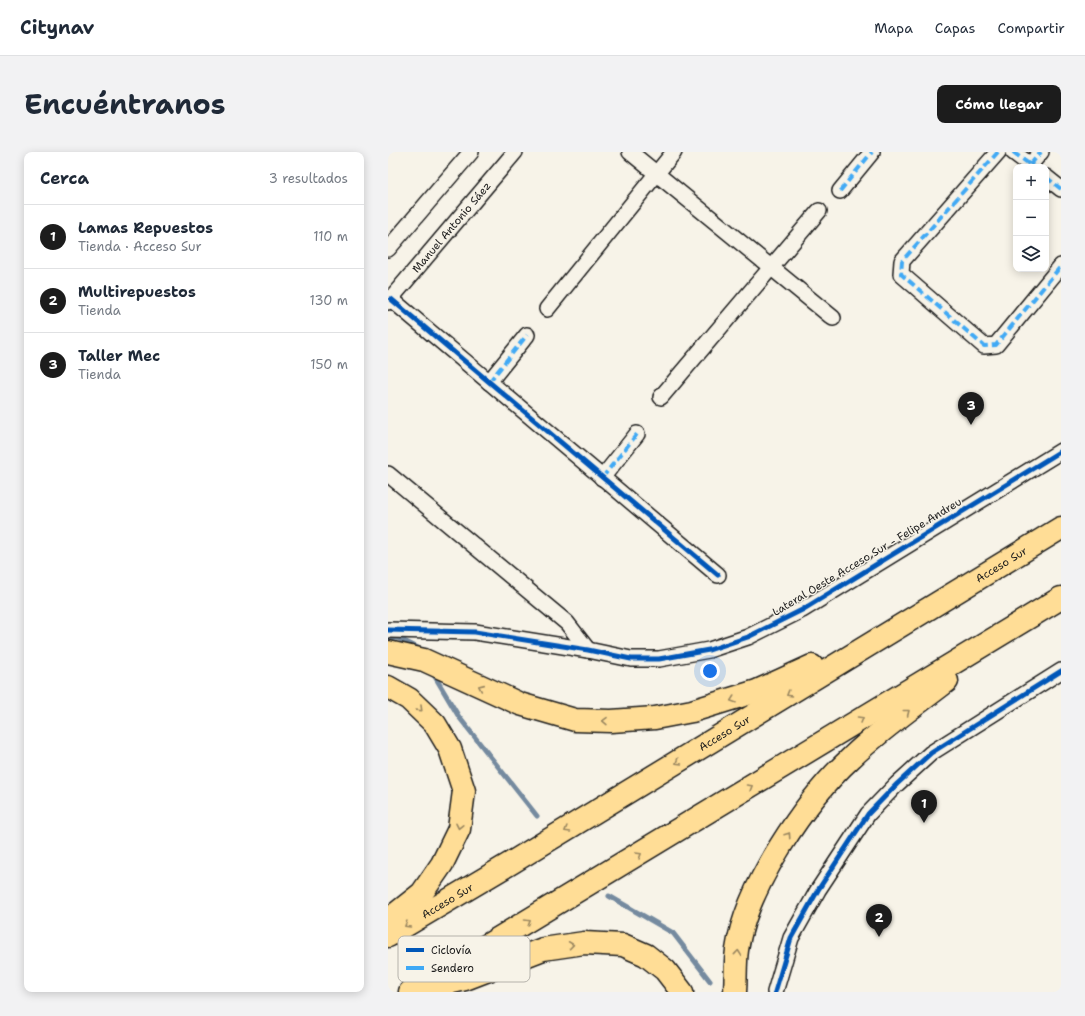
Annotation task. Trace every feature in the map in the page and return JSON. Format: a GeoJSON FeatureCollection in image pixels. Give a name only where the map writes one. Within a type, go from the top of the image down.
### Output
{"type":"FeatureCollection","features":[{"type":"Feature","properties":{"kind":"highway"},"geometry":{"type":"LineString","coordinates":[[388,652],[424,660],[520,704],[574,720],[611,721],[648,718],[692,711],[757,691],[809,667],[1015,543],[1061,519]]}},
{"type":"Feature","properties":{"kind":"highway","name":"Acceso Sur"},"geometry":{"type":"LineString","coordinates":[[388,936],[518,859],[1061,528]]}},
{"type":"Feature","properties":{"kind":"highway"},"geometry":{"type":"LineString","coordinates":[[503,936],[1061,598]]}},
{"type":"Feature","properties":{"kind":"highway"},"geometry":{"type":"LineString","coordinates":[[735,992],[738,949],[748,912],[762,877],[788,835],[825,786],[852,757],[1024,620]]}},
{"type":"Feature","properties":{"kind":"highway"},"geometry":{"type":"LineString","coordinates":[[388,687],[409,699],[435,724],[450,749],[464,791],[459,829],[442,864],[422,893],[388,920]]}},
{"type":"Feature","properties":{"kind":"highway"},"geometry":{"type":"LineString","coordinates":[[530,954],[543,949],[584,943],[623,946],[646,955],[665,970],[682,992]]}},
{"type":"Feature","properties":{"kind":"highway"},"geometry":{"type":"LineString","coordinates":[[412,991],[427,982]]}},
{"type":"Feature","properties":{"kind":"highway"},"geometry":{"type":"LineString","coordinates":[[412,991],[452,982]]}},
{"type":"Feature","properties":{"kind":"street"},"geometry":{"type":"LineString","coordinates":[[388,249],[471,152]]}},
{"type":"Feature","properties":{"kind":"street","name":"Manuel Antonio Sáez"},"geometry":{"type":"LineString","coordinates":[[389,301],[515,152]]}},
{"type":"Feature","properties":{"kind":"street"},"geometry":{"type":"LineString","coordinates":[[630,152],[833,318]]}},
{"type":"Feature","properties":{"kind":"street"},"geometry":{"type":"LineString","coordinates":[[547,309],[674,152]]}},
{"type":"Feature","properties":{"kind":"street"},"geometry":{"type":"LineString","coordinates":[[840,191],[872,152]]}},
{"type":"Feature","properties":{"kind":"street"},"geometry":{"type":"LineString","coordinates":[[998,152],[902,261],[901,274],[984,346],[996,345],[1061,266]]}},
{"type":"Feature","properties":{"kind":"street"},"geometry":{"type":"LineString","coordinates":[[1013,152],[1028,164]]}},
{"type":"Feature","properties":{"kind":"street"},"geometry":{"type":"LineString","coordinates":[[1032,164],[1041,152]]}},
{"type":"Feature","properties":{"kind":"street"},"geometry":{"type":"LineString","coordinates":[[1049,179],[1061,188]]}},
{"type":"Feature","properties":{"kind":"street"},"geometry":{"type":"LineString","coordinates":[[661,397],[820,211]]}},
{"type":"Feature","properties":{"kind":"street"},"geometry":{"type":"LineString","coordinates":[[389,301],[489,382],[718,575]]}},
{"type":"Feature","properties":{"kind":"street"},"geometry":{"type":"LineString","coordinates":[[489,382],[527,335]]}},
{"type":"Feature","properties":{"kind":"street"},"geometry":{"type":"LineString","coordinates":[[602,478],[638,434]]}},
{"type":"Feature","properties":{"kind":"street","name":"Lateral Oeste Acceso Sur - Felipe Andreu"},"geometry":{"type":"LineString","coordinates":[[388,630],[475,632],[631,658],[659,660],[709,650],[748,637],[802,610],[1061,451]]}},
{"type":"Feature","properties":{"kind":"street"},"geometry":{"type":"LineString","coordinates":[[388,474],[567,623],[588,650]]}},
{"type":"Feature","properties":{"kind":"street"},"geometry":{"type":"LineString","coordinates":[[775,992],[791,938],[818,890],[868,814],[897,784],[931,753],[1061,671]]}},
{"type":"Feature","properties":{"kind":"waterway"},"geometry":{"type":"LineString","coordinates":[[388,639],[398,638],[418,648]]}},
{"type":"Feature","properties":{"kind":"waterway"},"geometry":{"type":"LineString","coordinates":[[434,675],[459,717],[537,816]]}},
{"type":"Feature","properties":{"kind":"waterway"},"geometry":{"type":"LineString","coordinates":[[609,896],[673,933],[710,981]]}},
{"type":"Feature","properties":{"kind":"marked path"},"geometry":{"type":"LineString","coordinates":[[840,191],[872,152]]}},
{"type":"Feature","properties":{"kind":"marked path"},"geometry":{"type":"LineString","coordinates":[[998,152],[902,261],[901,274],[984,346],[996,345],[1061,266]]}},
{"type":"Feature","properties":{"kind":"marked path"},"geometry":{"type":"LineString","coordinates":[[1013,152],[1029,164]]}},
{"type":"Feature","properties":{"kind":"marked path"},"geometry":{"type":"LineString","coordinates":[[1031,164],[1041,152]]}},
{"type":"Feature","properties":{"kind":"marked path"},"geometry":{"type":"LineString","coordinates":[[1049,179],[1061,189]]}},
{"type":"Feature","properties":{"kind":"marked path"},"geometry":{"type":"LineString","coordinates":[[489,382],[527,335]]}},
{"type":"Feature","properties":{"kind":"marked path"},"geometry":{"type":"LineString","coordinates":[[602,478],[637,434]]}},
{"type":"Feature","properties":{"kind":"cycle path"},"geometry":{"type":"LineString","coordinates":[[391,299],[718,575]]}},
{"type":"Feature","properties":{"kind":"cycle path"},"geometry":{"type":"LineString","coordinates":[[388,630],[475,632],[588,650],[631,659],[659,659],[709,650],[748,637],[802,610],[1061,451]]}},
{"type":"Feature","properties":{"kind":"cycle path"},"geometry":{"type":"LineString","coordinates":[[775,992],[791,938],[818,890],[868,814],[897,784],[931,753],[1061,671]]}},
{"type":"Feature","properties":{"kind":"place","name":"Taller Mec"},"geometry":{"type":"Point","coordinates":[971,425]}},
{"type":"Feature","properties":{"kind":"place","name":"Lamas Repuestos"},"geometry":{"type":"Point","coordinates":[924,823]}},
{"type":"Feature","properties":{"kind":"place","name":"Multirepuestos"},"geometry":{"type":"Point","coordinates":[879,937]}}]}
